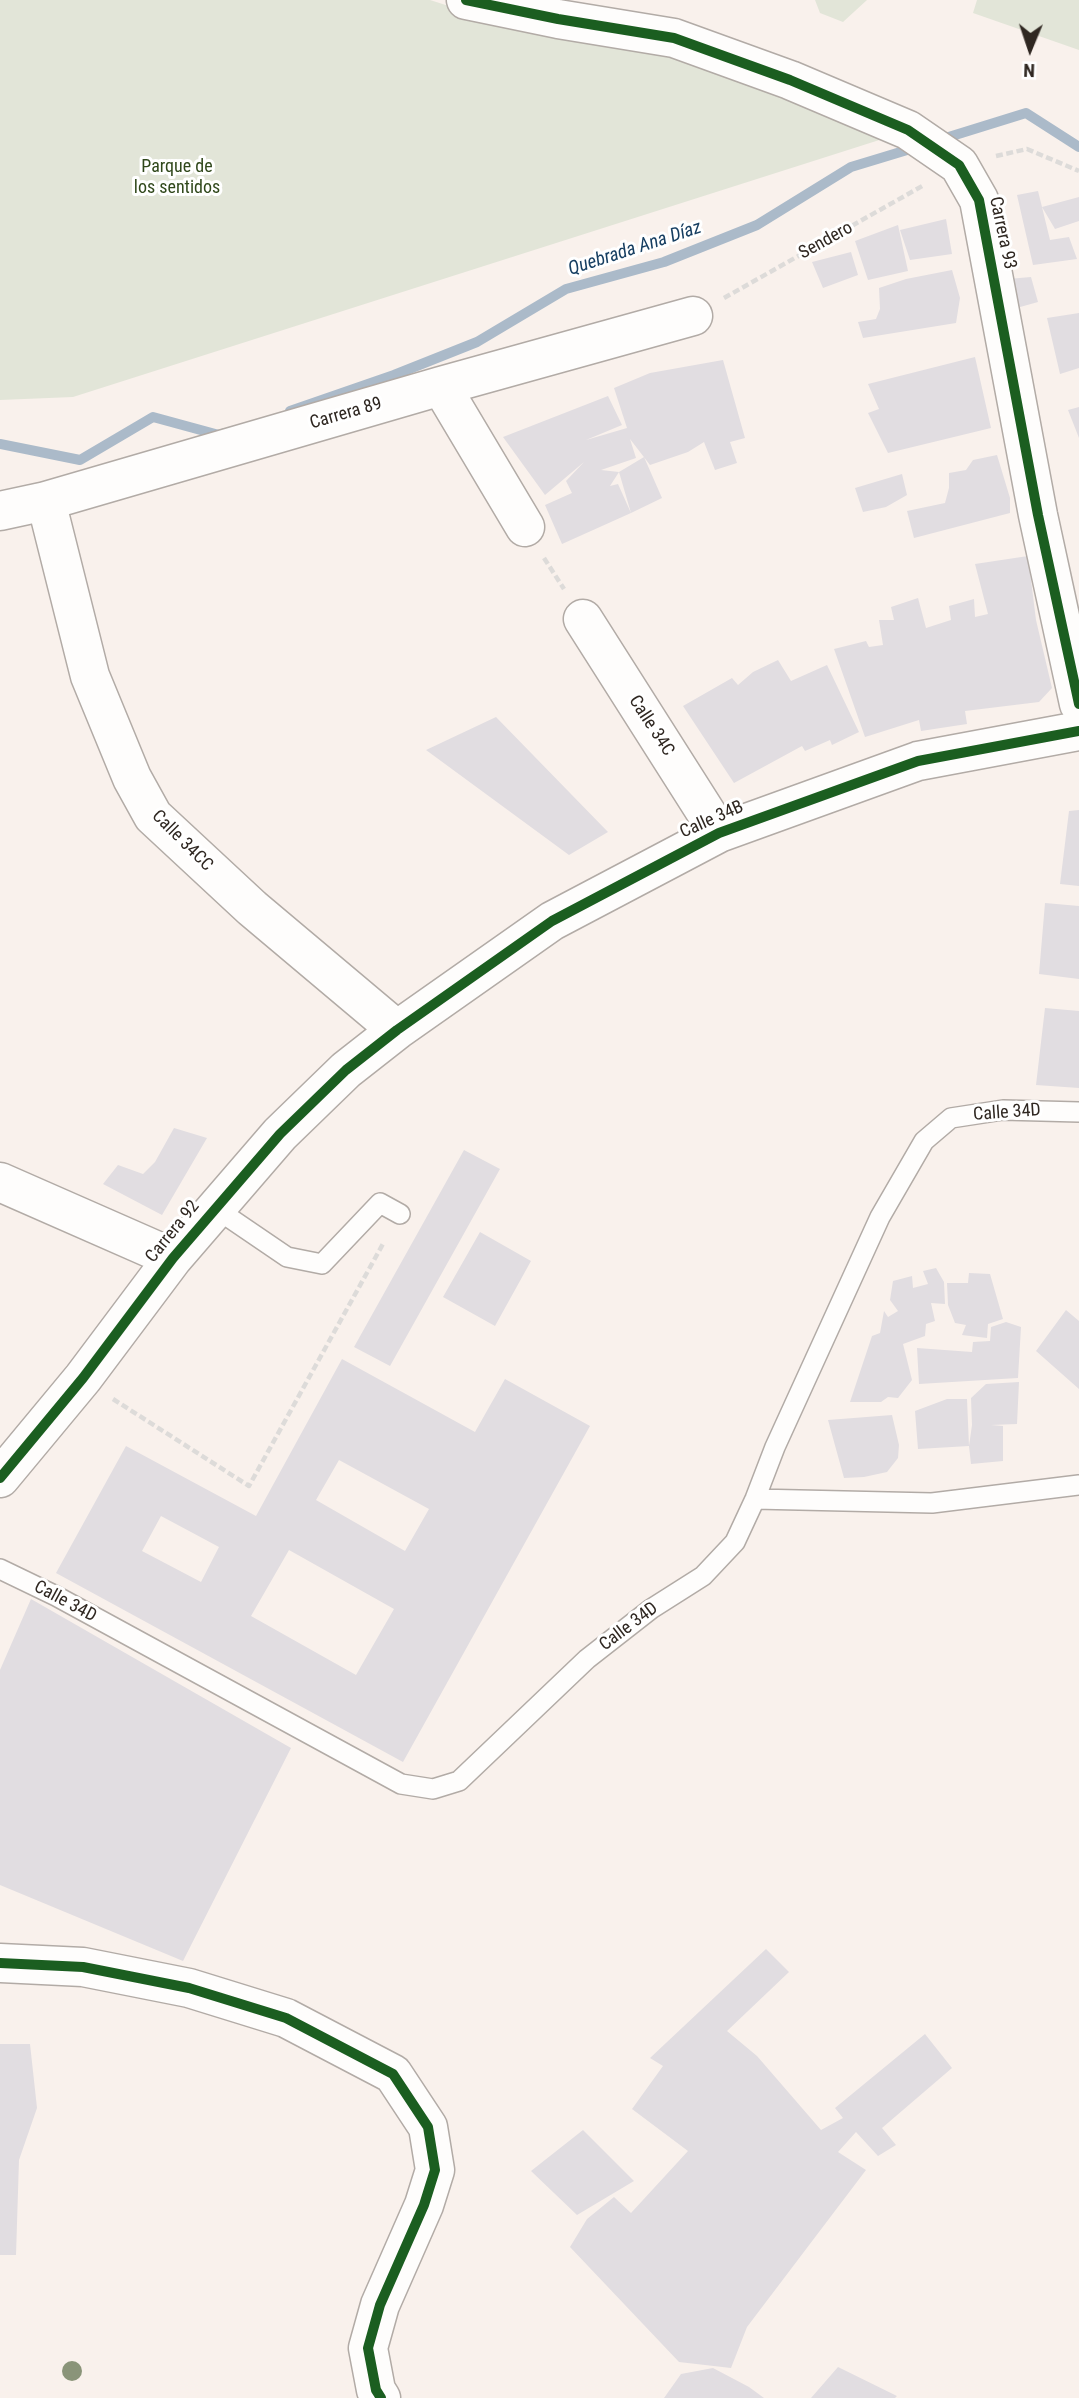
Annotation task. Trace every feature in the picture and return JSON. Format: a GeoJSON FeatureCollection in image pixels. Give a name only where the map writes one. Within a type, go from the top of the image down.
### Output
{"type":"FeatureCollection","features":[{"type":"Feature","properties":{"kind":"street","name":"Carrera 93"},"geometry":{"type":"LineString","coordinates":[[466,0],[558,19],[674,38],[790,80],[908,130],[956,163],[979,200],[1038,515],[1079,704]]}},
{"type":"Feature","properties":{"kind":"street","name":"Carrera 89"},"geometry":{"type":"LineString","coordinates":[[0,511],[46,501],[693,316]]}},
{"type":"Feature","properties":{"kind":"street"},"geometry":{"type":"LineString","coordinates":[[441,386],[525,527]]}},
{"type":"Feature","properties":{"kind":"street","name":"Calle 34CC"},"geometry":{"type":"LineString","coordinates":[[46,501],[90,677],[132,778],[153,817],[252,908],[397,1030]]}},
{"type":"Feature","properties":{"kind":"street","name":"Calle 34C"},"geometry":{"type":"LineString","coordinates":[[583,620],[719,833]]}},
{"type":"Feature","properties":{"kind":"street","name":"Calle 34B"},"geometry":{"type":"LineString","coordinates":[[397,1030],[552,921],[719,833],[918,761],[1079,731]]}},
{"type":"Feature","properties":{"kind":"street","name":"Carrera 92"},"geometry":{"type":"LineString","coordinates":[[0,1478],[83,1378],[173,1258],[215,1208],[280,1135],[346,1070],[397,1030]]}},
{"type":"Feature","properties":{"kind":"street"},"geometry":{"type":"LineString","coordinates":[[0,1182],[173,1258]]}},
{"type":"Feature","properties":{"kind":"street"},"geometry":{"type":"LineString","coordinates":[[0,1962],[83,1967],[189,1988],[286,2018],[393,2074],[428,2127],[435,2170],[424,2205],[380,2305],[368,2348],[376,2390],[381,2398]]}},
{"type":"Feature","properties":{"kind":"lane","name":"Calle 34D"},"geometry":{"type":"LineString","coordinates":[[0,1569],[56,1596],[401,1784],[433,1789],[459,1782],[587,1659],[651,1609],[703,1576],[735,1542],[775,1447],[880,1217],[924,1142],[951,1118],[1003,1110],[1079,1112]]}},
{"type":"Feature","properties":{"kind":"lane"},"geometry":{"type":"LineString","coordinates":[[215,1208],[287,1257],[322,1264],[380,1203],[400,1214]]}},
{"type":"Feature","properties":{"kind":"lane"},"geometry":{"type":"LineString","coordinates":[[755,1499],[932,1503],[1079,1485]]}},
{"type":"Feature","properties":{"kind":"path"},"geometry":{"type":"LineString","coordinates":[[525,527],[583,620]]}},
{"type":"Feature","properties":{"kind":"path"},"geometry":{"type":"LineString","coordinates":[[145,1420],[249,1486],[400,1214]]}},
{"type":"Feature","properties":{"kind":"green space","name":"Parque de los sentidos"},"geometry":{"type":"Polygon","coordinates":[[[0,0],[430,0],[455,8],[667,40],[895,135],[73,397],[0,400],[0,0]]]}},
{"type":"Feature","properties":{"kind":"green space"},"geometry":{"type":"Polygon","coordinates":[[[815,0],[867,0],[843,22],[820,13],[815,0]]]}},
{"type":"Feature","properties":{"kind":"green space"},"geometry":{"type":"Polygon","coordinates":[[[977,0],[1079,0],[1079,50],[973,13],[977,0]]]}},
{"type":"Feature","properties":{"kind":"building"},"geometry":{"type":"Polygon","coordinates":[[[1038,191],[1050,240],[1069,237],[1077,259],[1033,265],[1017,195],[1038,191]]]}},
{"type":"Feature","properties":{"kind":"building"},"geometry":{"type":"Polygon","coordinates":[[[1079,197],[1079,221],[1055,229],[1042,207],[1079,197]]]}},
{"type":"Feature","properties":{"kind":"building"},"geometry":{"type":"Polygon","coordinates":[[[946,219],[952,254],[910,260],[900,230],[946,219]]]}},
{"type":"Feature","properties":{"kind":"building"},"geometry":{"type":"Polygon","coordinates":[[[898,225],[908,271],[868,280],[855,241],[898,225]]]}},
{"type":"Feature","properties":{"kind":"building"},"geometry":{"type":"Polygon","coordinates":[[[851,252],[858,275],[823,288],[812,262],[851,252]]]}},
{"type":"Feature","properties":{"kind":"building"},"geometry":{"type":"Polygon","coordinates":[[[952,270],[960,298],[956,323],[863,338],[858,322],[876,319],[880,309],[879,288],[906,279],[952,270]]]}},
{"type":"Feature","properties":{"kind":"building"},"geometry":{"type":"Polygon","coordinates":[[[1031,277],[1038,302],[1013,309],[1008,279],[1031,277]]]}},
{"type":"Feature","properties":{"kind":"building"},"geometry":{"type":"Polygon","coordinates":[[[1079,313],[1079,368],[1060,374],[1047,318],[1079,313]]]}},
{"type":"Feature","properties":{"kind":"building"},"geometry":{"type":"Polygon","coordinates":[[[975,357],[991,428],[888,453],[868,413],[879,409],[868,384],[975,357]]]}},
{"type":"Feature","properties":{"kind":"building"},"geometry":{"type":"Polygon","coordinates":[[[723,360],[745,438],[730,442],[737,463],[715,470],[704,442],[688,452],[650,465],[630,439],[636,458],[601,470],[619,472],[610,486],[618,484],[631,513],[562,544],[545,505],[572,493],[566,481],[584,462],[545,495],[503,437],[608,396],[622,425],[586,440],[627,428],[614,388],[650,373],[723,360]]]}},
{"type":"Feature","properties":{"kind":"building"},"geometry":{"type":"Polygon","coordinates":[[[1079,407],[1079,438],[1068,410],[1079,407]]]}},
{"type":"Feature","properties":{"kind":"building"},"geometry":{"type":"Polygon","coordinates":[[[997,455],[1010,498],[1010,513],[914,538],[907,511],[945,503],[949,473],[966,470],[973,460],[997,455]]]}},
{"type":"Feature","properties":{"kind":"building"},"geometry":{"type":"Polygon","coordinates":[[[644,457],[662,498],[631,513],[619,472],[644,457]]]}},
{"type":"Feature","properties":{"kind":"building"},"geometry":{"type":"Polygon","coordinates":[[[902,474],[907,495],[886,507],[863,512],[855,488],[902,474]]]}},
{"type":"Feature","properties":{"kind":"building"},"geometry":{"type":"Polygon","coordinates":[[[1028,556],[1036,620],[1052,688],[1039,702],[965,711],[967,724],[921,731],[919,720],[865,737],[834,649],[866,641],[869,647],[883,645],[879,620],[894,620],[891,607],[918,598],[926,628],[951,620],[949,606],[974,599],[975,617],[988,614],[975,564],[1028,556]]]}},
{"type":"Feature","properties":{"kind":"building"},"geometry":{"type":"Polygon","coordinates":[[[778,660],[791,681],[827,665],[859,732],[832,745],[830,740],[805,751],[802,746],[734,783],[683,706],[732,678],[738,685],[753,672],[778,660]]]}},
{"type":"Feature","properties":{"kind":"building"},"geometry":{"type":"Polygon","coordinates":[[[496,717],[608,832],[569,855],[426,750],[496,717]]]}},
{"type":"Feature","properties":{"kind":"building"},"geometry":{"type":"Polygon","coordinates":[[[1079,810],[1079,886],[1060,884],[1069,811],[1079,810]]]}},
{"type":"Feature","properties":{"kind":"building"},"geometry":{"type":"Polygon","coordinates":[[[1045,903],[1079,906],[1079,979],[1039,974],[1045,903]]]}},
{"type":"Feature","properties":{"kind":"building"},"geometry":{"type":"Polygon","coordinates":[[[1045,1008],[1079,1011],[1079,1088],[1036,1085],[1045,1008]]]}},
{"type":"Feature","properties":{"kind":"building"},"geometry":{"type":"Polygon","coordinates":[[[174,1128],[207,1138],[162,1215],[103,1184],[118,1165],[143,1174],[155,1162],[174,1128]]]}},
{"type":"Feature","properties":{"kind":"building"},"geometry":{"type":"Polygon","coordinates":[[[464,1150],[500,1169],[390,1366],[354,1347],[464,1150]]]}},
{"type":"Feature","properties":{"kind":"building"},"geometry":{"type":"Polygon","coordinates":[[[480,1232],[531,1261],[495,1326],[443,1297],[480,1232]]]}},
{"type":"Feature","properties":{"kind":"building"},"geometry":{"type":"Polygon","coordinates":[[[936,1268],[944,1282],[945,1304],[931,1303],[935,1321],[926,1324],[925,1336],[903,1344],[912,1380],[898,1398],[888,1397],[881,1402],[850,1402],[872,1336],[880,1333],[884,1311],[888,1317],[898,1311],[890,1300],[893,1281],[912,1276],[913,1288],[928,1284],[923,1271],[936,1268]]]}},
{"type":"Feature","properties":{"kind":"building"},"geometry":{"type":"Polygon","coordinates":[[[969,1273],[990,1274],[1003,1319],[988,1324],[987,1338],[962,1335],[966,1325],[955,1323],[948,1305],[947,1283],[968,1283],[969,1273]]]}},
{"type":"Feature","properties":{"kind":"building"},"geometry":{"type":"Polygon","coordinates":[[[1066,1310],[1079,1321],[1079,1389],[1036,1351],[1066,1310]]]}},
{"type":"Feature","properties":{"kind":"building"},"geometry":{"type":"Polygon","coordinates":[[[1006,1322],[1021,1327],[1018,1378],[919,1384],[917,1348],[972,1352],[973,1342],[990,1341],[991,1327],[1006,1322]]]}},
{"type":"Feature","properties":{"kind":"building"},"geometry":{"type":"Polygon","coordinates":[[[342,1359],[475,1432],[505,1379],[590,1426],[403,1762],[56,1573],[126,1446],[256,1516],[342,1359]],[[339,1460],[316,1500],[405,1551],[429,1509],[339,1460]],[[161,1516],[142,1551],[201,1582],[219,1547],[161,1516]],[[289,1550],[251,1616],[356,1675],[394,1609],[289,1550]]]}},
{"type":"Feature","properties":{"kind":"building"},"geometry":{"type":"Polygon","coordinates":[[[1019,1382],[1017,1424],[991,1425],[1003,1426],[1003,1461],[971,1464],[971,1398],[986,1384],[1019,1382]]]}},
{"type":"Feature","properties":{"kind":"building"},"geometry":{"type":"Polygon","coordinates":[[[947,1399],[967,1399],[969,1446],[918,1449],[915,1411],[947,1399]]]}},
{"type":"Feature","properties":{"kind":"building"},"geometry":{"type":"Polygon","coordinates":[[[892,1415],[899,1445],[898,1458],[887,1472],[844,1478],[828,1420],[892,1415]]]}},
{"type":"Feature","properties":{"kind":"building"},"geometry":{"type":"Polygon","coordinates":[[[31,1599],[291,1748],[183,1961],[0,1885],[0,1670],[31,1599]]]}},
{"type":"Feature","properties":{"kind":"building"},"geometry":{"type":"Polygon","coordinates":[[[766,1949],[789,1972],[727,2031],[757,2056],[821,2130],[843,2118],[835,2108],[925,2034],[952,2068],[882,2128],[896,2145],[878,2156],[856,2132],[838,2152],[866,2170],[747,2327],[731,2368],[679,2362],[570,2247],[587,2219],[614,2197],[631,2213],[688,2151],[632,2109],[663,2066],[650,2058],[766,1949]]]}},
{"type":"Feature","properties":{"kind":"building"},"geometry":{"type":"Polygon","coordinates":[[[0,2044],[30,2044],[37,2108],[19,2160],[16,2255],[0,2255],[0,2044]]]}},
{"type":"Feature","properties":{"kind":"building"},"geometry":{"type":"Polygon","coordinates":[[[583,2130],[634,2181],[577,2215],[531,2171],[583,2130]]]}},
{"type":"Feature","properties":{"kind":"building"},"geometry":{"type":"Polygon","coordinates":[[[838,2367],[897,2396],[811,2398],[838,2367]]]}},
{"type":"Feature","properties":{"kind":"building"},"geometry":{"type":"Polygon","coordinates":[[[713,2368],[764,2398],[664,2398],[681,2374],[713,2368]]]}},
{"type":"Feature","properties":{"kind":"waterway","name":"Quebrada Ana Díaz"},"geometry":{"type":"LineString","coordinates":[[939,140],[1026,113],[1079,147]]}},
{"type":"Feature","properties":{"kind":"waterway","name":"Quebrada Ana Díaz"},"geometry":{"type":"LineString","coordinates":[[290,411],[394,375],[477,342],[566,289],[664,262],[757,225],[851,167],[917,147]]}},
{"type":"Feature","properties":{"kind":"waterway","name":"Quebrada Ana Díaz"},"geometry":{"type":"LineString","coordinates":[[0,444],[80,460],[153,417],[219,435],[225,433]]}},
{"type":"Feature","properties":{"kind":"cycle path"},"geometry":{"type":"LineString","coordinates":[[466,0],[558,19],[674,38],[790,80],[908,130],[959,165],[979,200],[1038,515],[1079,704]]}},
{"type":"Feature","properties":{"kind":"cycle path"},"geometry":{"type":"LineString","coordinates":[[0,1478],[83,1378],[173,1258],[280,1134],[346,1070],[397,1030],[552,921],[719,833],[918,761],[1079,731]]}},
{"type":"Feature","properties":{"kind":"cycle path"},"geometry":{"type":"LineString","coordinates":[[0,1963],[83,1967],[189,1988],[286,2018],[393,2074],[428,2127],[435,2170],[424,2205],[380,2305],[368,2348],[376,2390],[381,2398]]}}]}
